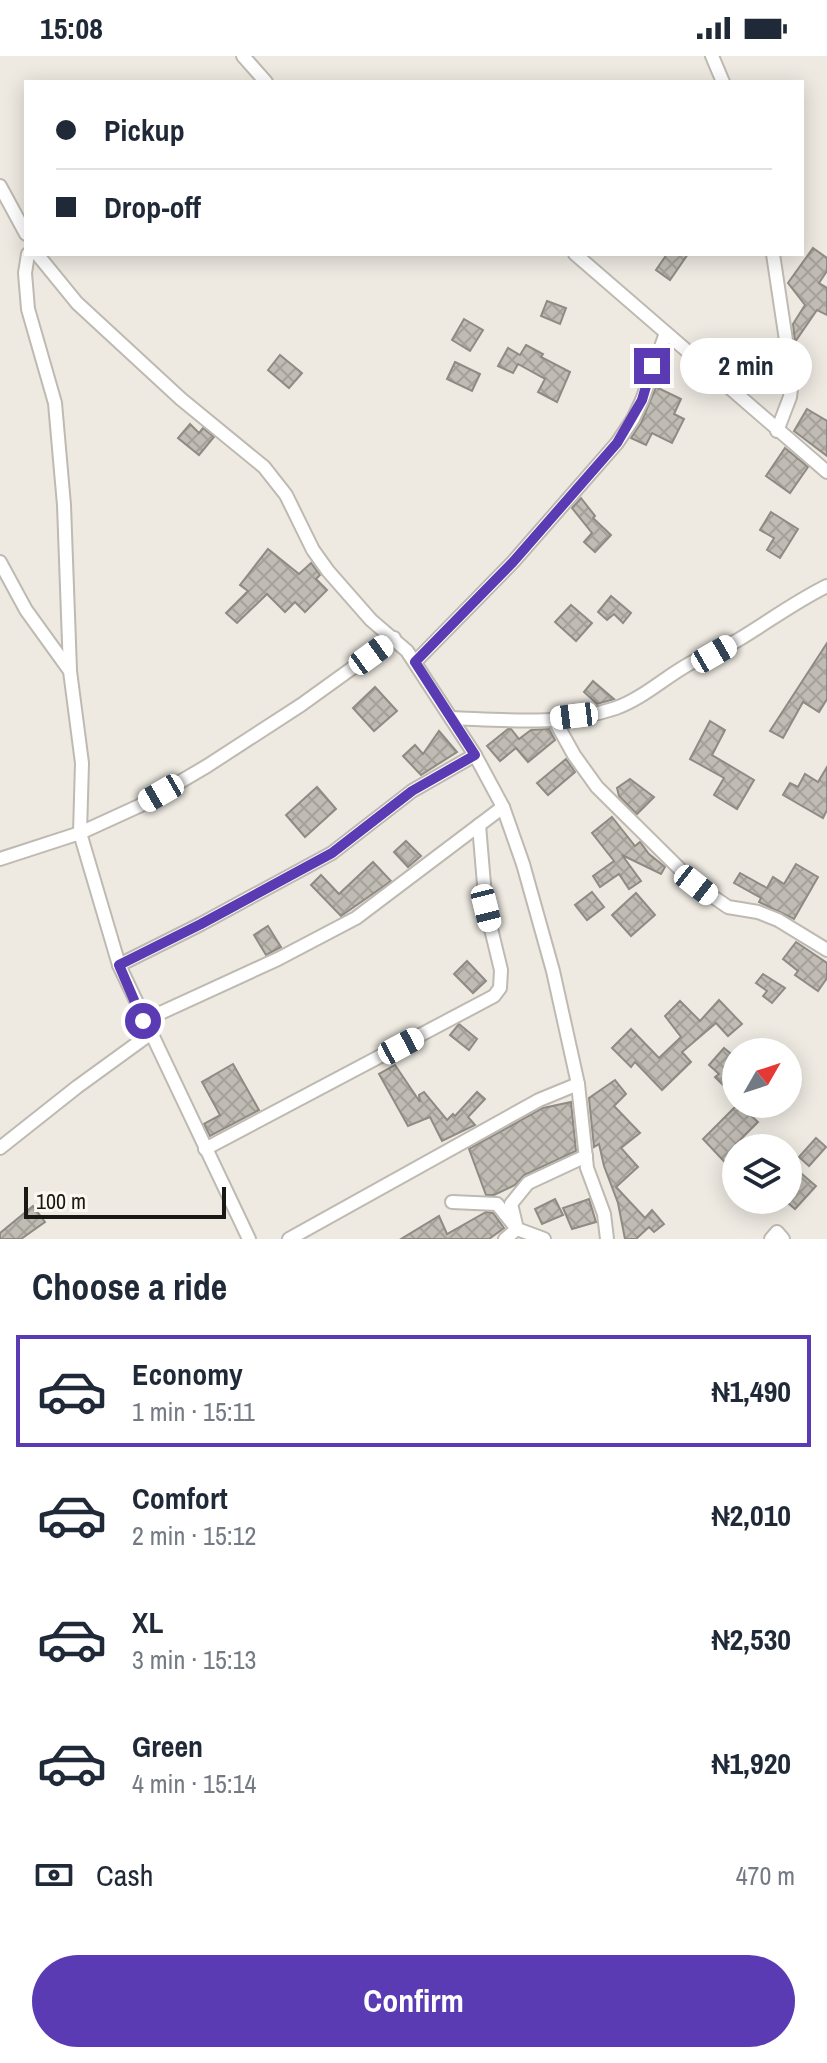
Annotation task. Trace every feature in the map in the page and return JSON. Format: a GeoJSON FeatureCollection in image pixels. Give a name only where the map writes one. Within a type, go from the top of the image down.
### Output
{"type":"FeatureCollection","features":[{"type":"Feature","properties":{"kind":"street"},"geometry":{"type":"LineString","coordinates":[[243,56],[264,80]]}},
{"type":"Feature","properties":{"kind":"street"},"geometry":{"type":"LineString","coordinates":[[712,56],[722,80]]}},
{"type":"Feature","properties":{"kind":"street"},"geometry":{"type":"LineString","coordinates":[[0,186],[24,230]]}},
{"type":"Feature","properties":{"kind":"street"},"geometry":{"type":"LineString","coordinates":[[28,256],[25,273],[28,309],[55,403],[64,505],[70,671],[82,763],[80,833],[119,965],[249,1239]]}},
{"type":"Feature","properties":{"kind":"street"},"geometry":{"type":"LineString","coordinates":[[39,256],[77,303],[181,399],[264,467],[286,495],[313,550],[328,571],[371,620],[394,638],[415,662],[475,755],[503,807],[523,864],[553,971],[578,1084],[587,1168],[604,1214],[607,1239]]}},
{"type":"Feature","properties":{"kind":"street"},"geometry":{"type":"LineString","coordinates":[[577,256],[827,472]]}},
{"type":"Feature","properties":{"kind":"street"},"geometry":{"type":"LineString","coordinates":[[773,256],[792,380],[790,397],[777,431]]}},
{"type":"Feature","properties":{"kind":"street"},"geometry":{"type":"LineString","coordinates":[[415,662],[513,562],[617,443],[642,400],[666,333]]}},
{"type":"Feature","properties":{"kind":"street"},"geometry":{"type":"LineString","coordinates":[[0,562],[26,610],[70,671]]}},
{"type":"Feature","properties":{"kind":"street"},"geometry":{"type":"LineString","coordinates":[[452,718],[533,722],[605,711],[642,695],[688,665],[714,654],[827,586]]}},
{"type":"Feature","properties":{"kind":"street"},"geometry":{"type":"LineString","coordinates":[[0,859],[111,820],[207,766],[301,705],[394,638]]}},
{"type":"Feature","properties":{"kind":"street"},"geometry":{"type":"LineString","coordinates":[[554,719],[597,787],[696,885],[728,907],[758,912],[778,920],[827,950]]}},
{"type":"Feature","properties":{"kind":"street"},"geometry":{"type":"LineString","coordinates":[[119,965],[332,853],[412,791],[475,755]]}},
{"type":"Feature","properties":{"kind":"street"},"geometry":{"type":"LineString","coordinates":[[143,1021],[278,959],[356,918],[503,807]]}},
{"type":"Feature","properties":{"kind":"street"},"geometry":{"type":"LineString","coordinates":[[205,1149],[494,996],[500,988],[501,970],[486,908],[479,825]]}},
{"type":"Feature","properties":{"kind":"street"},"geometry":{"type":"LineString","coordinates":[[0,1148],[150,1034]]}},
{"type":"Feature","properties":{"kind":"street"},"geometry":{"type":"LineString","coordinates":[[289,1239],[539,1100],[578,1084]]}},
{"type":"Feature","properties":{"kind":"street"},"geometry":{"type":"LineString","coordinates":[[517,1229],[511,1204],[528,1183],[586,1156]]}},
{"type":"Feature","properties":{"kind":"street"},"geometry":{"type":"LineString","coordinates":[[452,1202],[497,1204],[517,1229],[540,1238]]}},
{"type":"Feature","properties":{"kind":"street"},"geometry":{"type":"LineString","coordinates":[[505,1239],[517,1229]]}},
{"type":"Feature","properties":{"kind":"street"},"geometry":{"type":"LineString","coordinates":[[771,1239],[777,1232],[783,1239]]}},
{"type":"Feature","properties":{"kind":"building"},"geometry":{"type":"Polygon","coordinates":[[[813,248],[827,258],[827,271],[819,283],[827,288],[827,315],[817,310],[795,342],[793,324],[805,305],[788,283],[813,248]]]}},
{"type":"Feature","properties":{"kind":"building"},"geometry":{"type":"Polygon","coordinates":[[[666,256],[687,256],[670,280],[656,270],[666,256]]]}},
{"type":"Feature","properties":{"kind":"building"},"geometry":{"type":"Polygon","coordinates":[[[547,301],[566,308],[560,324],[541,316],[547,301]]]}},
{"type":"Feature","properties":{"kind":"building"},"geometry":{"type":"Polygon","coordinates":[[[464,319],[483,330],[470,351],[452,340],[464,319]]]}},
{"type":"Feature","properties":{"kind":"building"},"geometry":{"type":"Polygon","coordinates":[[[526,345],[570,372],[557,402],[538,392],[545,379],[518,364],[513,373],[498,366],[508,348],[520,355],[526,345]]]}},
{"type":"Feature","properties":{"kind":"building"},"geometry":{"type":"Polygon","coordinates":[[[280,355],[302,373],[289,388],[268,370],[280,355]]]}},
{"type":"Feature","properties":{"kind":"building"},"geometry":{"type":"Polygon","coordinates":[[[455,362],[480,374],[472,391],[447,379],[455,362]]]}},
{"type":"Feature","properties":{"kind":"building"},"geometry":{"type":"Polygon","coordinates":[[[656,387],[681,399],[674,414],[684,419],[672,443],[652,433],[646,445],[631,438],[656,387]]]}},
{"type":"Feature","properties":{"kind":"building"},"geometry":{"type":"Polygon","coordinates":[[[807,409],[827,421],[827,456],[794,431],[807,409]]]}},
{"type":"Feature","properties":{"kind":"building"},"geometry":{"type":"Polygon","coordinates":[[[190,424],[199,433],[203,428],[214,437],[199,455],[178,438],[190,424]]]}},
{"type":"Feature","properties":{"kind":"building"},"geometry":{"type":"Polygon","coordinates":[[[785,448],[808,467],[790,493],[766,476],[785,448]]]}},
{"type":"Feature","properties":{"kind":"building"},"geometry":{"type":"Polygon","coordinates":[[[581,498],[595,516],[593,518],[611,535],[595,552],[584,542],[592,533],[572,508],[581,498]]]}},
{"type":"Feature","properties":{"kind":"building"},"geometry":{"type":"Polygon","coordinates":[[[771,512],[798,529],[780,558],[767,550],[774,538],[760,530],[771,512]]]}},
{"type":"Feature","properties":{"kind":"building"},"geometry":{"type":"Polygon","coordinates":[[[268,549],[299,574],[311,563],[320,575],[316,579],[327,590],[305,612],[295,602],[285,612],[267,594],[237,623],[226,613],[248,591],[240,585],[268,549]]]}},
{"type":"Feature","properties":{"kind":"building"},"geometry":{"type":"Polygon","coordinates":[[[611,596],[631,613],[623,623],[614,614],[607,620],[598,612],[611,596]]]}},
{"type":"Feature","properties":{"kind":"building"},"geometry":{"type":"Polygon","coordinates":[[[571,605],[592,623],[576,641],[555,622],[571,605]]]}},
{"type":"Feature","properties":{"kind":"building"},"geometry":{"type":"Polygon","coordinates":[[[827,643],[827,699],[819,712],[803,702],[783,738],[770,731],[827,643]]]}},
{"type":"Feature","properties":{"kind":"building"},"geometry":{"type":"Polygon","coordinates":[[[593,681],[614,699],[597,704],[584,692],[593,681]]]}},
{"type":"Feature","properties":{"kind":"building"},"geometry":{"type":"Polygon","coordinates":[[[375,687],[397,711],[374,731],[353,708],[375,687]]]}},
{"type":"Feature","properties":{"kind":"building"},"geometry":{"type":"Polygon","coordinates":[[[710,721],[725,730],[712,755],[754,780],[737,809],[714,795],[724,778],[690,759],[710,721]]]}},
{"type":"Feature","properties":{"kind":"building"},"geometry":{"type":"Polygon","coordinates":[[[508,729],[519,739],[531,730],[549,729],[555,740],[528,762],[516,748],[500,761],[487,746],[508,729]]]}},
{"type":"Feature","properties":{"kind":"building"},"geometry":{"type":"Polygon","coordinates":[[[439,731],[457,752],[421,775],[403,756],[415,745],[423,754],[439,731]]]}},
{"type":"Feature","properties":{"kind":"building"},"geometry":{"type":"Polygon","coordinates":[[[566,759],[575,772],[548,795],[537,783],[566,759]]]}},
{"type":"Feature","properties":{"kind":"building"},"geometry":{"type":"Polygon","coordinates":[[[827,767],[827,810],[823,818],[783,795],[790,783],[798,787],[805,774],[818,782],[827,767]]]}},
{"type":"Feature","properties":{"kind":"building"},"geometry":{"type":"Polygon","coordinates":[[[630,779],[654,797],[637,814],[619,796],[617,788],[630,779]]]}},
{"type":"Feature","properties":{"kind":"building"},"geometry":{"type":"Polygon","coordinates":[[[317,787],[336,809],[305,837],[286,815],[317,787]]]}},
{"type":"Feature","properties":{"kind":"building"},"geometry":{"type":"Polygon","coordinates":[[[612,817],[635,846],[640,842],[665,867],[661,874],[622,855],[641,881],[629,889],[619,874],[600,887],[593,876],[614,861],[592,833],[612,817]]]}},
{"type":"Feature","properties":{"kind":"building"},"geometry":{"type":"Polygon","coordinates":[[[406,841],[421,856],[408,867],[394,852],[406,841]]]}},
{"type":"Feature","properties":{"kind":"building"},"geometry":{"type":"Polygon","coordinates":[[[373,862],[391,881],[341,916],[311,885],[321,875],[339,894],[373,862]]]}},
{"type":"Feature","properties":{"kind":"building"},"geometry":{"type":"Polygon","coordinates":[[[796,864],[818,877],[794,919],[759,902],[761,898],[734,883],[740,873],[767,888],[773,877],[784,884],[796,864]]]}},
{"type":"Feature","properties":{"kind":"building"},"geometry":{"type":"Polygon","coordinates":[[[592,892],[604,907],[587,920],[575,905],[592,892]]]}},
{"type":"Feature","properties":{"kind":"building"},"geometry":{"type":"Polygon","coordinates":[[[636,893],[655,915],[631,936],[612,915],[636,893]]]}},
{"type":"Feature","properties":{"kind":"building"},"geometry":{"type":"Polygon","coordinates":[[[268,926],[281,947],[266,955],[254,935],[268,926]]]}},
{"type":"Feature","properties":{"kind":"building"},"geometry":{"type":"Polygon","coordinates":[[[796,942],[827,963],[827,978],[818,991],[795,975],[798,971],[783,959],[796,942]]]}},
{"type":"Feature","properties":{"kind":"building"},"geometry":{"type":"Polygon","coordinates":[[[467,961],[486,981],[473,993],[454,974],[467,961]]]}},
{"type":"Feature","properties":{"kind":"building"},"geometry":{"type":"Polygon","coordinates":[[[763,974],[785,988],[772,1003],[763,996],[767,991],[756,983],[763,974]]]}},
{"type":"Feature","properties":{"kind":"building"},"geometry":{"type":"Polygon","coordinates":[[[719,1000],[742,1024],[728,1036],[716,1023],[682,1052],[691,1062],[662,1090],[635,1062],[631,1067],[612,1048],[631,1029],[659,1058],[681,1037],[665,1016],[680,1001],[700,1021],[719,1000]]]}},
{"type":"Feature","properties":{"kind":"building"},"geometry":{"type":"Polygon","coordinates":[[[459,1024],[477,1039],[469,1050],[450,1035],[459,1024]]]}},
{"type":"Feature","properties":{"kind":"building"},"geometry":{"type":"Polygon","coordinates":[[[722,1050],[722,1084],[715,1077],[719,1074],[709,1065],[722,1050]]]}},
{"type":"Feature","properties":{"kind":"building"},"geometry":{"type":"Polygon","coordinates":[[[233,1064],[259,1110],[210,1136],[204,1124],[220,1115],[202,1082],[233,1064]]]}},
{"type":"Feature","properties":{"kind":"building"},"geometry":{"type":"Polygon","coordinates":[[[395,1065],[420,1102],[419,1095],[424,1092],[447,1120],[453,1114],[455,1116],[477,1092],[485,1099],[468,1117],[475,1125],[442,1141],[430,1117],[408,1126],[379,1074],[395,1065]]]}},
{"type":"Feature","properties":{"kind":"building"},"geometry":{"type":"Polygon","coordinates":[[[615,1080],[626,1094],[614,1106],[640,1133],[621,1148],[638,1167],[616,1187],[645,1218],[652,1210],[664,1224],[654,1232],[649,1227],[636,1239],[625,1239],[618,1203],[599,1144],[594,1147],[589,1098],[615,1080]]]}},
{"type":"Feature","properties":{"kind":"building"},"geometry":{"type":"Polygon","coordinates":[[[571,1102],[576,1151],[524,1175],[515,1185],[494,1195],[486,1195],[469,1149],[543,1108],[571,1102]]]}},
{"type":"Feature","properties":{"kind":"building"},"geometry":{"type":"Polygon","coordinates":[[[724,1118],[754,1118],[758,1122],[746,1134],[722,1134],[722,1159],[703,1139],[724,1118]]]}},
{"type":"Feature","properties":{"kind":"building"},"geometry":{"type":"Polygon","coordinates":[[[816,1138],[826,1147],[809,1166],[802,1160],[802,1154],[816,1138]]]}},
{"type":"Feature","properties":{"kind":"building"},"geometry":{"type":"Polygon","coordinates":[[[802,1174],[816,1186],[802,1201],[802,1174]]]}},
{"type":"Feature","properties":{"kind":"building"},"geometry":{"type":"Polygon","coordinates":[[[555,1199],[563,1215],[542,1224],[535,1209],[555,1199]]]}},
{"type":"Feature","properties":{"kind":"building"},"geometry":{"type":"Polygon","coordinates":[[[589,1199],[596,1222],[572,1229],[563,1208],[589,1199]]]}},
{"type":"Feature","properties":{"kind":"building"},"geometry":{"type":"Polygon","coordinates":[[[33,1206],[45,1222],[21,1239],[0,1239],[0,1233],[33,1206]]]}},
{"type":"Feature","properties":{"kind":"building"},"geometry":{"type":"Polygon","coordinates":[[[486,1212],[493,1213],[504,1228],[489,1239],[401,1239],[439,1216],[447,1234],[486,1212]]]}},
{"type":"Feature","properties":{"kind":"route"},"geometry":{"type":"LineString","coordinates":[[143,1021],[119,965],[332,853],[412,791],[475,755],[415,662],[513,562],[617,443],[642,400],[652,366]]}}]}
